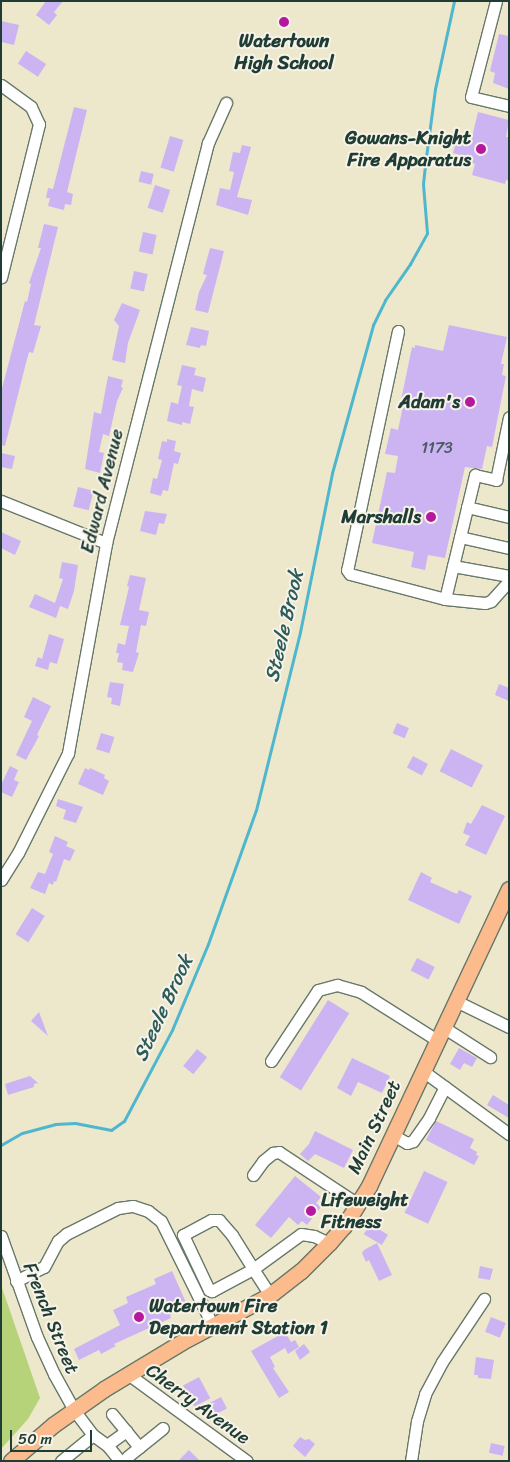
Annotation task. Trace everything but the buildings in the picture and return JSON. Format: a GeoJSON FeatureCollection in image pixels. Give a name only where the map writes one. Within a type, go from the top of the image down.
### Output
{"type":"FeatureCollection","features":[{"type":"Feature","properties":{"kind":"main road","name":"Main Street"},"geometry":{"type":"LineString","coordinates":[[11,1461],[74,1410],[128,1374],[270,1295],[301,1271],[329,1243],[358,1204],[393,1135],[509,889]]}},
{"type":"Feature","properties":{"kind":"street"},"geometry":{"type":"LineString","coordinates":[[496,1],[471,96],[509,106]]}},
{"type":"Feature","properties":{"kind":"street"},"geometry":{"type":"LineString","coordinates":[[1,85],[31,107],[39,124],[1,277]]}},
{"type":"Feature","properties":{"kind":"street","name":"Edward Avenue"},"geometry":{"type":"LineString","coordinates":[[1,880],[18,853],[68,753],[106,543],[208,143],[226,103]]}},
{"type":"Feature","properties":{"kind":"street"},"geometry":{"type":"LineString","coordinates":[[398,331],[347,570],[350,574],[445,599],[485,603],[491,601],[509,581]]}},
{"type":"Feature","properties":{"kind":"street"},"geometry":{"type":"LineString","coordinates":[[496,480],[505,452],[508,419]]}},
{"type":"Feature","properties":{"kind":"street"},"geometry":{"type":"LineString","coordinates":[[445,599],[475,475],[509,482]]}},
{"type":"Feature","properties":{"kind":"street"},"geometry":{"type":"LineString","coordinates":[[1,501],[106,543]]}},
{"type":"Feature","properties":{"kind":"street"},"geometry":{"type":"LineString","coordinates":[[467,507],[509,517]]}},
{"type":"Feature","properties":{"kind":"street"},"geometry":{"type":"LineString","coordinates":[[460,537],[509,548]]}},
{"type":"Feature","properties":{"kind":"street"},"geometry":{"type":"LineString","coordinates":[[453,566],[509,576]]}},
{"type":"Feature","properties":{"kind":"street"},"geometry":{"type":"LineString","coordinates":[[271,1061],[318,990],[337,985],[361,992],[440,1034],[490,1057]]}},
{"type":"Feature","properties":{"kind":"street"},"geometry":{"type":"LineString","coordinates":[[456,1001],[509,1027]]}},
{"type":"Feature","properties":{"kind":"street"},"geometry":{"type":"LineString","coordinates":[[423,1070],[509,1134]]}},
{"type":"Feature","properties":{"kind":"street"},"geometry":{"type":"LineString","coordinates":[[393,1135],[407,1143],[413,1141],[429,1118],[444,1087]]}},
{"type":"Feature","properties":{"kind":"street"},"geometry":{"type":"LineString","coordinates":[[254,1176],[263,1161],[272,1153],[279,1152],[358,1204]]}},
{"type":"Feature","properties":{"kind":"street"},"geometry":{"type":"LineString","coordinates":[[16,1281],[44,1267],[58,1241],[66,1234],[118,1208],[133,1206],[148,1211],[161,1221],[214,1326]]}},
{"type":"Feature","properties":{"kind":"street"},"geometry":{"type":"LineString","coordinates":[[270,1295],[253,1269],[232,1235],[219,1220],[211,1220],[183,1235],[209,1290],[212,1291],[253,1269],[300,1234],[314,1236],[329,1243]]}},
{"type":"Feature","properties":{"kind":"street","name":"French Street"},"geometry":{"type":"LineString","coordinates":[[1,1236],[46,1358],[74,1410],[93,1435],[124,1459]]}},
{"type":"Feature","properties":{"kind":"street"},"geometry":{"type":"LineString","coordinates":[[411,1461],[417,1421],[425,1394],[442,1362],[484,1299]]}},
{"type":"Feature","properties":{"kind":"street","name":"Cherry Avenue"},"geometry":{"type":"LineString","coordinates":[[128,1374],[247,1461]]}},
{"type":"Feature","properties":{"kind":"street"},"geometry":{"type":"LineString","coordinates":[[112,1414],[139,1447]]}},
{"type":"Feature","properties":{"kind":"street"},"geometry":{"type":"LineString","coordinates":[[124,1459],[162,1428]]}},
{"type":"Feature","properties":{"kind":"street"},"geometry":{"type":"LineString","coordinates":[[107,1445],[126,1431]]}},
{"type":"Feature","properties":{"kind":"street"},"geometry":{"type":"LineString","coordinates":[[61,1461],[93,1435]]}},
{"type":"Feature","properties":{"kind":"green space"},"geometry":{"type":"Polygon","coordinates":[[[1,1285],[40,1398],[28,1419],[1,1449],[1,1285]]]}},
{"type":"Feature","properties":{"kind":"waterway","name":"Steele Brook"},"geometry":{"type":"LineString","coordinates":[[1,1145],[22,1133],[55,1124],[75,1123],[111,1130],[124,1121],[172,1030],[208,944],[256,810],[300,632],[332,473],[373,325],[385,300],[410,264],[427,233],[423,184],[425,165],[435,89],[454,1]]}},
{"type":"Feature","properties":{"kind":"place","name":"Watertown High School"},"geometry":{"type":"Point","coordinates":[284,22]}},
{"type":"Feature","properties":{"kind":"place","name":"Gowans-Knight Fire Apparatus"},"geometry":{"type":"Point","coordinates":[481,149]}},
{"type":"Feature","properties":{"kind":"place","name":"Adam's"},"geometry":{"type":"Point","coordinates":[470,402]}},
{"type":"Feature","properties":{"kind":"place","name":"Marshalls"},"geometry":{"type":"Point","coordinates":[431,517]}},
{"type":"Feature","properties":{"kind":"place","name":"Lifeweight Fitness"},"geometry":{"type":"Point","coordinates":[311,1211]}},
{"type":"Feature","properties":{"kind":"place","name":"Watertown Fire Department Station 1"},"geometry":{"type":"Point","coordinates":[139,1317]}}]}
